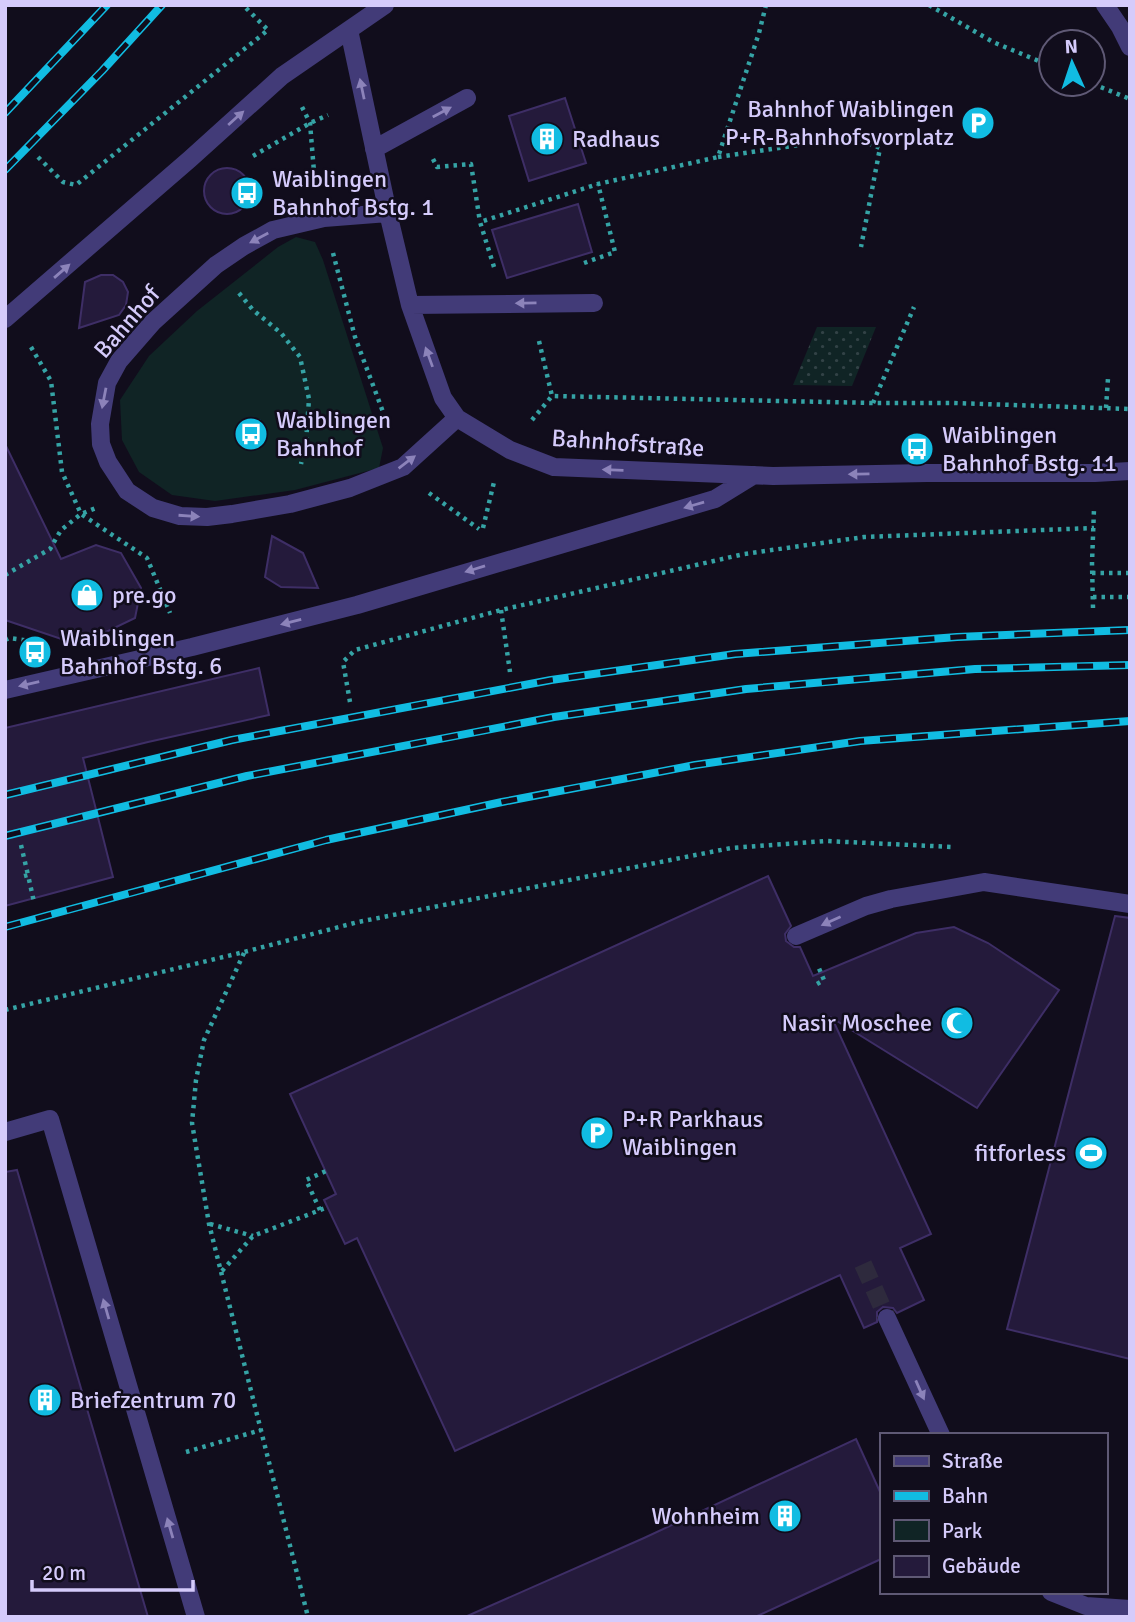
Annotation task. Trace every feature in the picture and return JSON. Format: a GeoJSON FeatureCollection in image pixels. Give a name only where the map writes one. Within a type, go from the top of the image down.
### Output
{"type":"FeatureCollection","features":[{"type":"Feature","properties":{"kind":"street"},"geometry":{"type":"LineString","coordinates":[[5,319],[282,76],[385,5]]}},
{"type":"Feature","properties":{"kind":"street"},"geometry":{"type":"LineString","coordinates":[[1105,5],[1130,47]]}},
{"type":"Feature","properties":{"kind":"street","name":"Bahnhofstraße"},"geometry":{"type":"LineString","coordinates":[[349,30],[410,305],[443,398],[457,418],[510,450],[554,467],[754,475],[1130,471]]}},
{"type":"Feature","properties":{"kind":"street"},"geometry":{"type":"LineString","coordinates":[[374,149],[467,98]]}},
{"type":"Feature","properties":{"kind":"street","name":"Bahnhof"},"geometry":{"type":"LineString","coordinates":[[388,213],[324,218],[273,230],[216,265],[153,322],[119,360],[107,383],[100,424],[101,444],[107,462],[127,491],[153,508],[180,516],[206,517],[290,504],[350,488],[403,467],[457,418]]}},
{"type":"Feature","properties":{"kind":"street"},"geometry":{"type":"LineString","coordinates":[[410,305],[594,303]]}},
{"type":"Feature","properties":{"kind":"street"},"geometry":{"type":"LineString","coordinates":[[5,690],[192,647],[358,604],[715,499],[754,475]]}},
{"type":"Feature","properties":{"kind":"street"},"geometry":{"type":"LineString","coordinates":[[796,936],[866,906],[984,882],[1130,904]]}},
{"type":"Feature","properties":{"kind":"street"},"geometry":{"type":"LineString","coordinates":[[5,1132],[50,1119],[196,1617]]}},
{"type":"Feature","properties":{"kind":"street"},"geometry":{"type":"LineString","coordinates":[[887,1318],[937,1428]]}},
{"type":"Feature","properties":{"kind":"street"},"geometry":{"type":"LineString","coordinates":[[1056,1594],[1086,1606],[1130,1609]]}},
{"type":"Feature","properties":{"kind":"path"},"geometry":{"type":"LineString","coordinates":[[38,157],[63,182],[76,185],[268,30],[243,5]]}},
{"type":"Feature","properties":{"kind":"path"},"geometry":{"type":"LineString","coordinates":[[718,157],[766,5]]}},
{"type":"Feature","properties":{"kind":"path"},"geometry":{"type":"LineString","coordinates":[[929,5],[993,42],[1037,60]]}},
{"type":"Feature","properties":{"kind":"path"},"geometry":{"type":"LineString","coordinates":[[1107,89],[1130,99]]}},
{"type":"Feature","properties":{"kind":"path"},"geometry":{"type":"LineString","coordinates":[[300,104],[310,123],[313,178],[355,337],[403,467],[417,484],[482,532]]}},
{"type":"Feature","properties":{"kind":"path"},"geometry":{"type":"LineString","coordinates":[[480,222],[598,184],[718,157],[853,137],[880,148],[862,247]]}},
{"type":"Feature","properties":{"kind":"path"},"geometry":{"type":"LineString","coordinates":[[437,167],[471,164],[480,222],[501,286],[530,303],[552,396]]}},
{"type":"Feature","properties":{"kind":"path"},"geometry":{"type":"LineString","coordinates":[[581,273],[582,264],[615,252],[598,184]]}},
{"type":"Feature","properties":{"kind":"path"},"geometry":{"type":"LineString","coordinates":[[216,265],[253,310],[281,333],[300,357],[309,399],[306,443],[290,504]]}},
{"type":"Feature","properties":{"kind":"path"},"geometry":{"type":"LineString","coordinates":[[873,403],[914,307]]}},
{"type":"Feature","properties":{"kind":"path"},"geometry":{"type":"LineString","coordinates":[[1106,408],[1108,378]]}},
{"type":"Feature","properties":{"kind":"path"},"geometry":{"type":"LineString","coordinates":[[552,396],[1130,409]]}},
{"type":"Feature","properties":{"kind":"path"},"geometry":{"type":"LineString","coordinates":[[531,421],[552,396]]}},
{"type":"Feature","properties":{"kind":"path"},"geometry":{"type":"LineString","coordinates":[[482,532],[495,480]]}},
{"type":"Feature","properties":{"kind":"path"},"geometry":{"type":"LineString","coordinates":[[81,514],[147,558],[170,613]]}},
{"type":"Feature","properties":{"kind":"path"},"geometry":{"type":"LineString","coordinates":[[350,702],[343,663],[355,650],[501,610],[744,554],[864,537],[1094,527],[1093,608]]}},
{"type":"Feature","properties":{"kind":"path"},"geometry":{"type":"LineString","coordinates":[[5,575],[50,549],[61,530]]}},
{"type":"Feature","properties":{"kind":"path"},"geometry":{"type":"LineString","coordinates":[[469,536],[482,532]]}},
{"type":"Feature","properties":{"kind":"path"},"geometry":{"type":"LineString","coordinates":[[1092,573],[1130,573]]}},
{"type":"Feature","properties":{"kind":"path"},"geometry":{"type":"LineString","coordinates":[[1093,597],[1130,597]]}},
{"type":"Feature","properties":{"kind":"path"},"geometry":{"type":"LineString","coordinates":[[501,610],[510,672]]}},
{"type":"Feature","properties":{"kind":"path"},"geometry":{"type":"LineString","coordinates":[[5,631],[9,638]]}},
{"type":"Feature","properties":{"kind":"path"},"geometry":{"type":"LineString","coordinates":[[5,1010],[358,922],[731,848],[826,841],[956,848]]}},
{"type":"Feature","properties":{"kind":"path"},"geometry":{"type":"LineString","coordinates":[[21,845],[34,902]]}},
{"type":"Feature","properties":{"kind":"path"},"geometry":{"type":"LineString","coordinates":[[244,952],[204,1040],[196,1080],[192,1123],[209,1223],[308,1617]]}},
{"type":"Feature","properties":{"kind":"path"},"geometry":{"type":"LineString","coordinates":[[320,1210],[306,1180],[326,1171]]}},
{"type":"Feature","properties":{"kind":"path"},"geometry":{"type":"LineString","coordinates":[[222,1272],[253,1236],[328,1207]]}},
{"type":"Feature","properties":{"kind":"path"},"geometry":{"type":"LineString","coordinates":[[209,1223],[253,1236]]}},
{"type":"Feature","properties":{"kind":"path"},"geometry":{"type":"LineString","coordinates":[[151,1462],[261,1430]]}},
{"type":"Feature","properties":{"kind":"green space"},"geometry":{"type":"Polygon","coordinates":[[[296,237],[315,242],[323,260],[383,448],[379,468],[295,490],[215,501],[172,495],[139,472],[122,440],[120,400],[149,356],[197,311],[278,247],[296,237]]]}},
{"type":"Feature","properties":{"kind":"green space"},"geometry":{"type":"Polygon","coordinates":[[[817,327],[876,327],[852,386],[793,385],[817,327]]]}},
{"type":"Feature","properties":{"kind":"building","name":"Radhaus"},"geometry":{"type":"Polygon","coordinates":[[[565,98],[586,163],[529,181],[509,116],[565,98]]]}},
{"type":"Feature","properties":{"kind":"building"},"geometry":{"type":"Polygon","coordinates":[[[227,168],[243,175],[250,191],[243,207],[227,214],[211,207],[204,191],[211,175],[227,168]]]}},
{"type":"Feature","properties":{"kind":"building"},"geometry":{"type":"Polygon","coordinates":[[[578,204],[592,252],[507,278],[492,230],[578,204]]]}},
{"type":"Feature","properties":{"kind":"building"},"geometry":{"type":"Polygon","coordinates":[[[101,275],[113,275],[123,282],[128,292],[126,305],[119,315],[79,328],[85,282],[101,275]]]}},
{"type":"Feature","properties":{"kind":"building"},"geometry":{"type":"Polygon","coordinates":[[[5,444],[61,559],[96,545],[121,553],[141,588],[135,618],[79,645],[5,620],[5,444]]]}},
{"type":"Feature","properties":{"kind":"building"},"geometry":{"type":"Polygon","coordinates":[[[272,536],[303,553],[318,588],[281,587],[265,577],[272,536]]]}},
{"type":"Feature","properties":{"kind":"building"},"geometry":{"type":"Polygon","coordinates":[[[259,668],[269,715],[83,758],[113,877],[5,906],[5,728],[259,668]]]}},
{"type":"Feature","properties":{"kind":"building","name":"P+R Parkhaus Waiblingen"},"geometry":{"type":"Polygon","coordinates":[[[768,876],[791,926],[785,934],[786,941],[794,947],[800,947],[813,976],[916,933],[954,927],[988,943],[1059,990],[977,1108],[832,1018],[931,1234],[900,1248],[924,1300],[897,1313],[893,1308],[883,1307],[877,1312],[877,1322],[864,1328],[840,1275],[455,1451],[357,1238],[345,1244],[324,1200],[336,1194],[290,1094],[768,876]]]}},
{"type":"Feature","properties":{"kind":"building","name":"fitforless"},"geometry":{"type":"Polygon","coordinates":[[[1115,916],[1130,918],[1130,1359],[1007,1329],[1115,916]]]}},
{"type":"Feature","properties":{"kind":"building","name":"Briefzentrum 70"},"geometry":{"type":"Polygon","coordinates":[[[17,1170],[148,1617],[5,1617],[5,1172],[17,1170]]]}},
{"type":"Feature","properties":{"kind":"building","name":"Wohnheim"},"geometry":{"type":"Polygon","coordinates":[[[856,1439],[880,1492],[880,1559],[755,1617],[465,1617],[644,1538],[856,1439]]]}},
{"type":"Feature","properties":{"kind":"tunnel"},"geometry":{"type":"LineString","coordinates":[[863,1264],[887,1318]]}},
{"type":"Feature","properties":{"kind":"railway"},"geometry":{"type":"LineString","coordinates":[[5,113],[107,5]]}},
{"type":"Feature","properties":{"kind":"railway"},"geometry":{"type":"LineString","coordinates":[[5,170],[162,5]]}},
{"type":"Feature","properties":{"kind":"railway"},"geometry":{"type":"LineString","coordinates":[[5,795],[232,740],[551,680],[735,654],[957,637],[1130,630]]}},
{"type":"Feature","properties":{"kind":"railway"},"geometry":{"type":"LineString","coordinates":[[5,836],[247,776],[554,717],[746,689],[975,669],[1130,665]]}},
{"type":"Feature","properties":{"kind":"railway"},"geometry":{"type":"LineString","coordinates":[[5,927],[326,840],[502,802],[695,765],[860,741],[1130,721]]}},
{"type":"Feature","properties":{"kind":"place","name":"Bahnhof Waiblingen P+R-Bahnhofsvorplatz"},"geometry":{"type":"Point","coordinates":[978,123]}},
{"type":"Feature","properties":{"kind":"place","name":"Radhaus"},"geometry":{"type":"Point","coordinates":[547,139]}},
{"type":"Feature","properties":{"kind":"place","name":"Waiblingen Bahnhof Bstg. 1"},"geometry":{"type":"Point","coordinates":[247,193]}},
{"type":"Feature","properties":{"kind":"place","name":"Waiblingen Bahnhof"},"geometry":{"type":"Point","coordinates":[251,434]}},
{"type":"Feature","properties":{"kind":"place","name":"Waiblingen Bahnhof Bstg. 11"},"geometry":{"type":"Point","coordinates":[917,449]}},
{"type":"Feature","properties":{"kind":"place","name":"pre.go"},"geometry":{"type":"Point","coordinates":[87,595]}},
{"type":"Feature","properties":{"kind":"place","name":"Waiblingen Bahnhof Bstg. 6"},"geometry":{"type":"Point","coordinates":[35,652]}},
{"type":"Feature","properties":{"kind":"place","name":"Nasir Moschee"},"geometry":{"type":"Point","coordinates":[957,1023]}},
{"type":"Feature","properties":{"kind":"place","name":"P+R Parkhaus Waiblingen"},"geometry":{"type":"Point","coordinates":[597,1133]}},
{"type":"Feature","properties":{"kind":"place","name":"fitforless"},"geometry":{"type":"Point","coordinates":[1091,1153]}},
{"type":"Feature","properties":{"kind":"place","name":"Briefzentrum 70"},"geometry":{"type":"Point","coordinates":[45,1400]}},
{"type":"Feature","properties":{"kind":"place","name":"Wohnheim"},"geometry":{"type":"Point","coordinates":[785,1516]}}]}
